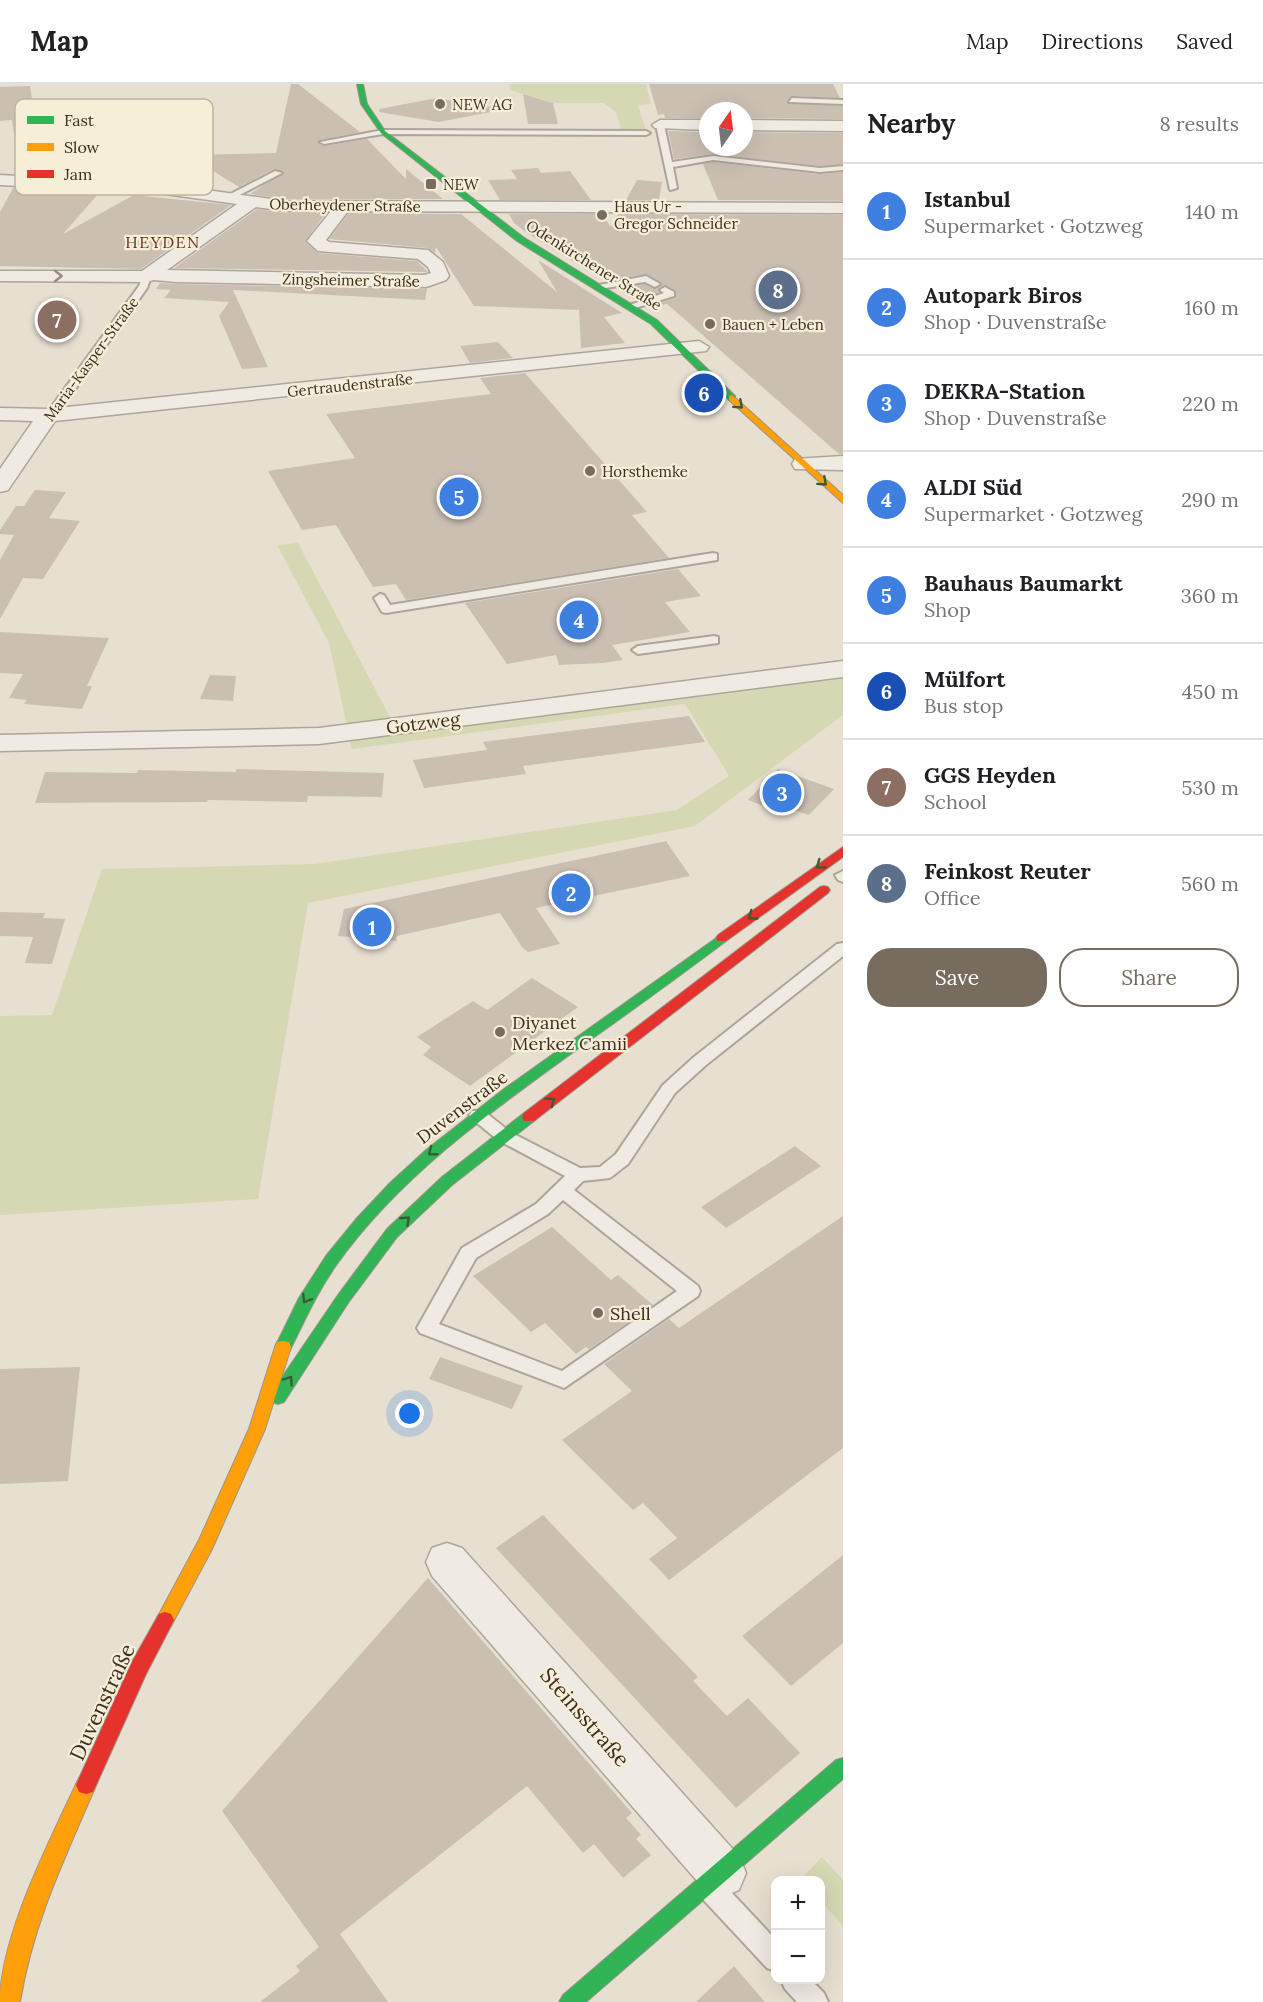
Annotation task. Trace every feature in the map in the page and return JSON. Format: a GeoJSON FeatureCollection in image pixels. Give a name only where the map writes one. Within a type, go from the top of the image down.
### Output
{"type":"FeatureCollection","features":[{"type":"Feature","properties":{"kind":"main road","name":"Odenkirchener Straße"},"geometry":{"type":"LineString","coordinates":[[360,84],[362,100],[367,113],[383,132],[476,207],[520,239],[646,302],[671,319],[691,348],[806,456],[843,500]]}},
{"type":"Feature","properties":{"kind":"main road","name":"Odenkirchener Straße"},"geometry":{"type":"LineString","coordinates":[[375,84],[377,100],[382,112],[402,134],[537,238],[606,284],[632,306],[724,370]]}},
{"type":"Feature","properties":{"kind":"main road"},"geometry":{"type":"LineString","coordinates":[[835,463],[843,479]]}},
{"type":"Feature","properties":{"kind":"main road","name":"Duvenstraße"},"geometry":{"type":"LineString","coordinates":[[9,2002],[12,1978],[32,1905],[139,1668],[206,1544],[257,1429],[275,1366],[296,1315],[327,1264],[364,1217],[417,1164],[478,1115],[843,851]]}},
{"type":"Feature","properties":{"kind":"main road","name":"Duvenstraße"},"geometry":{"type":"LineString","coordinates":[[257,1429],[343,1299],[392,1233],[447,1181],[843,876]]}},
{"type":"Feature","properties":{"kind":"main road"},"geometry":{"type":"LineString","coordinates":[[570,2002],[843,1767]]}},
{"type":"Feature","properties":{"kind":"street"},"geometry":{"type":"LineString","coordinates":[[753,125],[843,126]]}},
{"type":"Feature","properties":{"kind":"street"},"geometry":{"type":"LineString","coordinates":[[653,129],[699,126]]}},
{"type":"Feature","properties":{"kind":"street","name":"Oberheydener Straße"},"geometry":{"type":"LineString","coordinates":[[0,180],[15,181]]}},
{"type":"Feature","properties":{"kind":"street","name":"Oberheydener Straße"},"geometry":{"type":"LineString","coordinates":[[203,195],[250,203],[342,208],[843,208]]}},
{"type":"Feature","properties":{"kind":"street","name":"Maria-Kasper-Straße"},"geometry":{"type":"LineString","coordinates":[[149,275],[250,203]]}},
{"type":"Feature","properties":{"kind":"street","name":"Zingsheimer Straße"},"geometry":{"type":"LineString","coordinates":[[0,276],[149,275],[426,281],[440,276],[440,270],[435,262],[422,254],[324,247],[316,241],[342,208]]}},
{"type":"Feature","properties":{"kind":"street","name":"Gertraudenstraße"},"geometry":{"type":"LineString","coordinates":[[0,414],[48,415],[691,348]]}},
{"type":"Feature","properties":{"kind":"street","name":"Maria-Kasper-Straße"},"geometry":{"type":"LineString","coordinates":[[0,485],[48,415]]}},
{"type":"Feature","properties":{"kind":"street"},"geometry":{"type":"LineString","coordinates":[[806,456],[835,463]]}},
{"type":"Feature","properties":{"kind":"street","name":"Gotzweg"},"geometry":{"type":"LineString","coordinates":[[0,743],[319,736],[843,669]]}},
{"type":"Feature","properties":{"kind":"street","name":"Steinsstraße"},"geometry":{"type":"LineString","coordinates":[[447,1562],[715,1879]]}},
{"type":"Feature","properties":{"kind":"lane"},"geometry":{"type":"LineString","coordinates":[[792,100],[843,102]]}},
{"type":"Feature","properties":{"kind":"lane"},"geometry":{"type":"LineString","coordinates":[[324,142],[383,132],[402,134],[653,129],[669,165],[673,188]]}},
{"type":"Feature","properties":{"kind":"lane"},"geometry":{"type":"LineString","coordinates":[[669,165],[713,158],[820,170],[843,168]]}},
{"type":"Feature","properties":{"kind":"lane"},"geometry":{"type":"LineString","coordinates":[[226,198],[278,173]]}},
{"type":"Feature","properties":{"kind":"lane","name":"Maria-Kasper-Straße"},"geometry":{"type":"LineString","coordinates":[[48,415],[57,407],[144,286],[149,275]]}},
{"type":"Feature","properties":{"kind":"lane"},"geometry":{"type":"LineString","coordinates":[[606,284],[646,279],[656,284]]}},
{"type":"Feature","properties":{"kind":"lane"},"geometry":{"type":"LineString","coordinates":[[632,306],[671,294],[665,290]]}},
{"type":"Feature","properties":{"kind":"lane"},"geometry":{"type":"LineString","coordinates":[[380,598],[386,609],[713,557]]}},
{"type":"Feature","properties":{"kind":"lane"},"geometry":{"type":"LineString","coordinates":[[638,650],[714,640]]}},
{"type":"Feature","properties":{"kind":"lane"},"geometry":{"type":"LineString","coordinates":[[478,1115],[504,1136],[578,1175],[604,1173],[622,1159],[669,1089],[700,1061],[843,948]]}},
{"type":"Feature","properties":{"kind":"lane"},"geometry":{"type":"LineString","coordinates":[[562,1190],[691,1291],[564,1380],[427,1328],[469,1253],[542,1209],[562,1190],[578,1175]]}},
{"type":"Feature","properties":{"kind":"lane"},"geometry":{"type":"LineString","coordinates":[[715,1879],[771,1952]]}},
{"type":"Feature","properties":{"kind":"lane"},"geometry":{"type":"LineString","coordinates":[[798,1984],[815,2002]]}},
{"type":"Feature","properties":{"kind":"green space"},"geometry":{"type":"Polygon","coordinates":[[[509,84],[646,84],[651,104],[638,105],[646,131],[621,129],[616,112],[604,103],[555,103],[510,90],[509,84]]]}},
{"type":"Feature","properties":{"kind":"green space"},"geometry":{"type":"Polygon","coordinates":[[[298,543],[392,721],[843,661],[843,715],[695,826],[308,903],[258,1199],[0,1215],[0,1016],[52,1015],[102,869],[315,864],[677,810],[729,776],[685,704],[352,749],[329,643],[277,545],[298,543]]]}},
{"type":"Feature","properties":{"kind":"green space"},"geometry":{"type":"Polygon","coordinates":[[[822,1857],[843,1880],[843,1926],[825,1906],[825,1876],[804,1876],[822,1857]]]}},
{"type":"Feature","properties":{"kind":"building"},"geometry":{"type":"Polygon","coordinates":[[[291,84],[298,84],[360,132],[320,140],[319,144],[324,146],[367,139],[406,179],[406,169],[443,199],[285,199],[250,194],[284,172],[274,169],[239,187],[213,171],[213,154],[276,153],[291,84]]]}},
{"type":"Feature","properties":{"kind":"building"},"geometry":{"type":"Polygon","coordinates":[[[649,84],[833,84],[840,98],[792,96],[787,102],[843,106],[843,119],[753,118],[753,102],[699,102],[699,118],[665,118],[664,114],[658,115],[649,84]]]}},
{"type":"Feature","properties":{"kind":"building"},"geometry":{"type":"Polygon","coordinates":[[[30,86],[32,99],[15,99],[15,142],[12,120],[0,121],[0,87],[30,86]]]}},
{"type":"Feature","properties":{"kind":"building"},"geometry":{"type":"Polygon","coordinates":[[[523,94],[553,103],[558,124],[528,124],[523,94]]]}},
{"type":"Feature","properties":{"kind":"building"},"geometry":{"type":"Polygon","coordinates":[[[437,98],[496,108],[496,111],[439,122],[379,112],[379,109],[437,98]]]}},
{"type":"Feature","properties":{"kind":"building"},"geometry":{"type":"Polygon","coordinates":[[[668,131],[699,132],[699,156],[674,159],[668,131]]]}},
{"type":"Feature","properties":{"kind":"building"},"geometry":{"type":"Polygon","coordinates":[[[753,132],[843,133],[843,164],[820,166],[731,156],[753,156],[753,132]]]}},
{"type":"Feature","properties":{"kind":"building"},"geometry":{"type":"Polygon","coordinates":[[[713,162],[820,174],[843,172],[843,201],[718,200],[703,164],[713,162]]]}},
{"type":"Feature","properties":{"kind":"building"},"geometry":{"type":"Polygon","coordinates":[[[538,168],[541,173],[570,171],[591,200],[500,200],[488,180],[517,179],[511,170],[538,168]]]}},
{"type":"Feature","properties":{"kind":"building"},"geometry":{"type":"Polygon","coordinates":[[[637,180],[662,182],[659,200],[626,200],[637,180]]]}},
{"type":"Feature","properties":{"kind":"building"},"geometry":{"type":"Polygon","coordinates":[[[13,188],[15,188],[15,195],[97,195],[63,234],[134,195],[231,205],[141,269],[0,266],[0,212],[13,188]]]}},
{"type":"Feature","properties":{"kind":"building"},"geometry":{"type":"Polygon","coordinates":[[[257,209],[285,213],[326,213],[305,241],[318,253],[417,261],[428,272],[174,268],[257,209]]]}},
{"type":"Feature","properties":{"kind":"building"},"geometry":{"type":"Polygon","coordinates":[[[349,213],[461,214],[557,292],[538,260],[622,313],[604,317],[625,343],[581,348],[579,310],[474,306],[436,247],[435,253],[428,248],[329,239],[349,213]]]}},
{"type":"Feature","properties":{"kind":"building"},"geometry":{"type":"Polygon","coordinates":[[[509,214],[602,214],[611,227],[618,214],[843,215],[843,454],[839,454],[667,304],[647,307],[675,298],[675,290],[664,285],[659,288],[659,292],[636,300],[617,288],[645,284],[656,289],[662,283],[646,274],[606,281],[527,233],[514,223],[509,214]]]}},
{"type":"Feature","properties":{"kind":"building"},"geometry":{"type":"Polygon","coordinates":[[[160,283],[427,289],[425,300],[233,290],[268,367],[242,369],[219,316],[229,302],[164,298],[171,290],[156,289],[160,283]]]}},
{"type":"Feature","properties":{"kind":"building"},"geometry":{"type":"Polygon","coordinates":[[[498,342],[513,358],[470,363],[460,346],[498,342]]]}},
{"type":"Feature","properties":{"kind":"building"},"geometry":{"type":"Polygon","coordinates":[[[525,373],[647,512],[632,515],[669,558],[406,600],[396,584],[373,587],[336,525],[302,530],[268,471],[355,458],[326,414],[491,394],[480,378],[525,373]]]}},
{"type":"Feature","properties":{"kind":"building"},"geometry":{"type":"Polygon","coordinates":[[[35,490],[66,492],[49,518],[80,521],[43,579],[23,578],[0,619],[0,560],[14,535],[0,534],[0,530],[16,506],[24,506],[35,490]]]}},
{"type":"Feature","properties":{"kind":"building"},"geometry":{"type":"Polygon","coordinates":[[[678,569],[701,596],[665,602],[690,632],[612,645],[623,660],[559,665],[556,655],[507,664],[465,603],[678,569]]]}},
{"type":"Feature","properties":{"kind":"building"},"geometry":{"type":"Polygon","coordinates":[[[0,632],[109,638],[87,686],[92,686],[82,709],[24,704],[27,700],[9,698],[23,674],[0,673],[0,632]]]}},
{"type":"Feature","properties":{"kind":"building"},"geometry":{"type":"Polygon","coordinates":[[[210,675],[236,676],[233,701],[200,699],[210,675]]]}},
{"type":"Feature","properties":{"kind":"building"},"geometry":{"type":"Polygon","coordinates":[[[689,716],[705,742],[523,766],[526,774],[424,788],[413,760],[487,750],[483,742],[689,716]]]}},
{"type":"Feature","properties":{"kind":"building"},"geometry":{"type":"Polygon","coordinates":[[[236,769],[384,773],[382,797],[308,796],[307,802],[208,800],[207,802],[35,803],[45,772],[137,773],[138,770],[236,772],[236,769]]]}},
{"type":"Feature","properties":{"kind":"building"},"geometry":{"type":"Polygon","coordinates":[[[778,769],[834,789],[809,815],[791,809],[786,814],[748,800],[778,769]]]}},
{"type":"Feature","properties":{"kind":"building"},"geometry":{"type":"Polygon","coordinates":[[[666,841],[690,876],[536,908],[560,944],[528,952],[522,947],[500,913],[397,936],[396,941],[338,936],[344,909],[666,841]]]}},
{"type":"Feature","properties":{"kind":"building"},"geometry":{"type":"Polygon","coordinates":[[[0,912],[45,913],[43,918],[65,919],[52,964],[25,963],[33,937],[0,936],[0,912]]]}},
{"type":"Feature","properties":{"kind":"building","name":"Diyanet Merkez Camii"},"geometry":{"type":"Polygon","coordinates":[[[532,978],[578,1007],[470,1086],[423,1055],[431,1047],[417,1037],[473,1001],[487,1010],[532,978]]]}},
{"type":"Feature","properties":{"kind":"building"},"geometry":{"type":"Polygon","coordinates":[[[795,1146],[821,1166],[726,1228],[701,1207],[795,1146]]]}},
{"type":"Feature","properties":{"kind":"building"},"geometry":{"type":"Polygon","coordinates":[[[843,1216],[843,1448],[669,1580],[649,1559],[677,1538],[643,1503],[633,1510],[562,1440],[632,1391],[604,1364],[669,1319],[679,1328],[843,1216]]]}},
{"type":"Feature","properties":{"kind":"building"},"geometry":{"type":"Polygon","coordinates":[[[552,1227],[611,1280],[618,1275],[653,1305],[589,1349],[586,1347],[576,1354],[545,1323],[531,1332],[473,1276],[552,1227]]]}},
{"type":"Feature","properties":{"kind":"building"},"geometry":{"type":"Polygon","coordinates":[[[440,1357],[523,1386],[512,1409],[429,1379],[440,1357]]]}},
{"type":"Feature","properties":{"kind":"building"},"geometry":{"type":"Polygon","coordinates":[[[80,1367],[68,1481],[0,1484],[0,1369],[80,1367]]]}},
{"type":"Feature","properties":{"kind":"building"},"geometry":{"type":"Polygon","coordinates":[[[543,1515],[698,1677],[693,1681],[727,1716],[748,1698],[800,1753],[736,1808],[496,1548],[543,1515]]]}},
{"type":"Feature","properties":{"kind":"building"},"geometry":{"type":"Polygon","coordinates":[[[843,1555],[843,1643],[791,1686],[742,1636],[843,1555]]]}},
{"type":"Feature","properties":{"kind":"building"},"geometry":{"type":"Polygon","coordinates":[[[428,1578],[632,1813],[626,1818],[641,1835],[636,1839],[651,1855],[623,1878],[594,1844],[583,1853],[527,1786],[340,1934],[388,2002],[260,2002],[300,1971],[296,1966],[319,1947],[222,1811],[428,1578]]]}},
{"type":"Feature","properties":{"kind":"building"},"geometry":{"type":"Polygon","coordinates":[[[734,1966],[765,2002],[696,2002],[734,1966]]]}},
{"type":"Feature","properties":{"kind":"traffic: fast"},"geometry":{"type":"LineString","coordinates":[[360,84],[364,104],[383,132],[520,239],[654,322],[732,398]]}},
{"type":"Feature","properties":{"kind":"traffic: fast"},"geometry":{"type":"LineString","coordinates":[[283,1347],[305,1302],[331,1260],[395,1187],[509,1092],[722,938]]}},
{"type":"Feature","properties":{"kind":"traffic: fast"},"geometry":{"type":"LineString","coordinates":[[278,1397],[343,1299],[392,1233],[447,1181],[529,1117]]}},
{"type":"Feature","properties":{"kind":"traffic: fast"},"geometry":{"type":"LineString","coordinates":[[570,2002],[843,1767]]}},
{"type":"Feature","properties":{"kind":"traffic: slow"},"geometry":{"type":"LineString","coordinates":[[732,398],[843,500]]}},
{"type":"Feature","properties":{"kind":"traffic: slow"},"geometry":{"type":"LineString","coordinates":[[165,1620],[206,1544],[257,1429],[283,1347]]}},
{"type":"Feature","properties":{"kind":"traffic: slow"},"geometry":{"type":"LineString","coordinates":[[9,2002],[14,1973],[29,1918],[50,1864],[86,1785]]}},
{"type":"Feature","properties":{"kind":"traffic: jam"},"geometry":{"type":"LineString","coordinates":[[722,938],[843,851]]}},
{"type":"Feature","properties":{"kind":"traffic: jam"},"geometry":{"type":"LineString","coordinates":[[529,1117],[824,890]]}},
{"type":"Feature","properties":{"kind":"traffic: jam"},"geometry":{"type":"LineString","coordinates":[[86,1785],[139,1668],[165,1620]]}},
{"type":"Feature","properties":{"kind":"place","name":"NEW AG"},"geometry":{"type":"Point","coordinates":[440,104]}},
{"type":"Feature","properties":{"kind":"place","name":"NEW"},"geometry":{"type":"Point","coordinates":[431,184]}},
{"type":"Feature","properties":{"kind":"place","name":"Haus Ur - Gregor Schneider"},"geometry":{"type":"Point","coordinates":[602,215]}},
{"type":"Feature","properties":{"kind":"place","name":"Feinkost Reuter"},"geometry":{"type":"Point","coordinates":[778,290]}},
{"type":"Feature","properties":{"kind":"place","name":"GGS Heyden"},"geometry":{"type":"Point","coordinates":[57,320]}},
{"type":"Feature","properties":{"kind":"place","name":"Bauen + Leben"},"geometry":{"type":"Point","coordinates":[710,324]}},
{"type":"Feature","properties":{"kind":"place","name":"Mülfort"},"geometry":{"type":"Point","coordinates":[704,393]}},
{"type":"Feature","properties":{"kind":"place","name":"Horsthemke"},"geometry":{"type":"Point","coordinates":[590,471]}},
{"type":"Feature","properties":{"kind":"place","name":"Bauhaus Baumarkt"},"geometry":{"type":"Point","coordinates":[459,497]}},
{"type":"Feature","properties":{"kind":"place","name":"ALDI Süd"},"geometry":{"type":"Point","coordinates":[579,620]}},
{"type":"Feature","properties":{"kind":"place","name":"DEKRA-Station"},"geometry":{"type":"Point","coordinates":[782,793]}},
{"type":"Feature","properties":{"kind":"place","name":"Autopark Biros"},"geometry":{"type":"Point","coordinates":[571,893]}},
{"type":"Feature","properties":{"kind":"place","name":"Istanbul"},"geometry":{"type":"Point","coordinates":[372,927]}},
{"type":"Feature","properties":{"kind":"place","name":"Diyanet Merkez Camii"},"geometry":{"type":"Point","coordinates":[500,1032]}},
{"type":"Feature","properties":{"kind":"place","name":"Shell"},"geometry":{"type":"Point","coordinates":[598,1313]}},
{"type":"Feature","properties":{"kind":"district","name":"HEYDEN"},"geometry":{"type":"Point","coordinates":[163,242]}}]}
